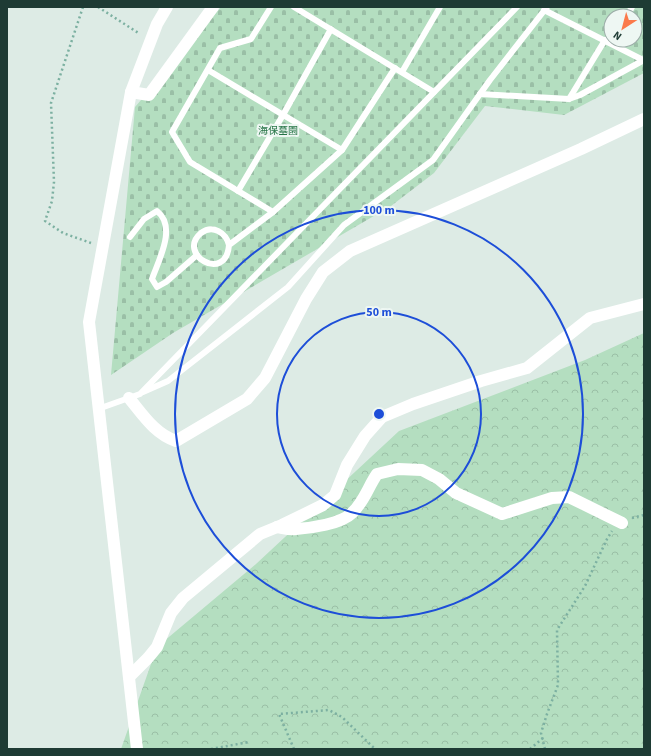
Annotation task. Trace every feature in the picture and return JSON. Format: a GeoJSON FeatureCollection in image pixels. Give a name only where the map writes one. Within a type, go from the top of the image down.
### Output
{"type":"FeatureCollection","features":[{"type":"Feature","properties":{"kind":"street"},"geometry":{"type":"LineString","coordinates":[[136,749],[89,322],[131,92],[157,24],[167,7]]}},
{"type":"Feature","properties":{"kind":"street"},"geometry":{"type":"LineString","coordinates":[[131,92],[149,96],[212,7]]}},
{"type":"Feature","properties":{"kind":"street"},"geometry":{"type":"LineString","coordinates":[[134,396],[154,429],[176,442],[247,399],[264,378],[306,299],[323,272],[350,251],[582,149],[644,119]]}},
{"type":"Feature","properties":{"kind":"street"},"geometry":{"type":"LineString","coordinates":[[128,677],[157,647],[171,613],[183,598],[260,534],[323,505],[335,495],[347,465],[365,436],[382,417],[413,404],[481,381],[527,368],[590,318],[644,304]]}},
{"type":"Feature","properties":{"kind":"street"},"geometry":{"type":"LineString","coordinates":[[278,527],[294,529],[329,524],[351,514],[364,498],[369,485],[377,474],[398,469],[422,470],[439,479],[456,493],[502,514],[552,498],[569,497],[622,523]]}},
{"type":"Feature","properties":{"kind":"lane"},"geometry":{"type":"LineString","coordinates":[[271,7],[251,39],[220,48],[172,132],[190,162],[273,212]]}},
{"type":"Feature","properties":{"kind":"lane"},"geometry":{"type":"LineString","coordinates":[[294,7],[434,92]]}},
{"type":"Feature","properties":{"kind":"lane"},"geometry":{"type":"LineString","coordinates":[[402,72],[440,7]]}},
{"type":"Feature","properties":{"kind":"lane"},"geometry":{"type":"LineString","coordinates":[[134,396],[517,7]]}},
{"type":"Feature","properties":{"kind":"lane"},"geometry":{"type":"LineString","coordinates":[[98,409],[134,396],[168,381],[288,287],[344,225],[433,160],[480,94],[546,9],[603,38]]}},
{"type":"Feature","properties":{"kind":"lane"},"geometry":{"type":"LineString","coordinates":[[238,191],[331,29]]}},
{"type":"Feature","properties":{"kind":"lane"},"geometry":{"type":"LineString","coordinates":[[569,99],[604,48]]}},
{"type":"Feature","properties":{"kind":"lane"},"geometry":{"type":"LineString","coordinates":[[622,48],[643,60]]}},
{"type":"Feature","properties":{"kind":"lane"},"geometry":{"type":"LineString","coordinates":[[480,94],[569,99],[580,95],[643,60]]}},
{"type":"Feature","properties":{"kind":"lane"},"geometry":{"type":"LineString","coordinates":[[229,245],[273,212],[342,150],[395,68]]}},
{"type":"Feature","properties":{"kind":"lane"},"geometry":{"type":"LineString","coordinates":[[208,70],[342,150]]}},
{"type":"Feature","properties":{"kind":"lane"},"geometry":{"type":"LineString","coordinates":[[130,237],[144,219],[157,211],[160,213],[164,220],[167,234],[152,278],[157,287],[166,282],[197,255]]}},
{"type":"Feature","properties":{"kind":"lane"},"geometry":{"type":"LineString","coordinates":[[210,229],[223,233],[229,245],[229,252],[226,258],[214,264],[207,264],[201,260],[195,249],[195,242],[198,236],[204,231],[210,229]]}},
{"type":"Feature","properties":{"kind":"path"},"geometry":{"type":"LineString","coordinates":[[83,7],[51,103],[54,182],[52,201],[46,221],[63,233],[102,247]]}},
{"type":"Feature","properties":{"kind":"path"},"geometry":{"type":"LineString","coordinates":[[98,7],[151,41]]}},
{"type":"Feature","properties":{"kind":"path"},"geometry":{"type":"LineString","coordinates":[[545,749],[541,733],[558,685],[557,630],[585,586],[607,539],[614,529],[627,519],[644,515]]}},
{"type":"Feature","properties":{"kind":"path"},"geometry":{"type":"LineString","coordinates":[[294,749],[279,714],[329,710],[342,717],[375,749]]}},
{"type":"Feature","properties":{"kind":"path"},"geometry":{"type":"LineString","coordinates":[[530,749],[542,738]]}},
{"type":"Feature","properties":{"kind":"path"},"geometry":{"type":"LineString","coordinates":[[211,749],[249,742]]}},
{"type":"Feature","properties":{"kind":"green space","name":"海保墓園"},"geometry":{"type":"Polygon","coordinates":[[[221,7],[644,7],[644,73],[564,115],[485,106],[434,173],[391,206],[173,333],[111,375],[135,107],[221,7]]]}},
{"type":"Feature","properties":{"kind":"green space"},"geometry":{"type":"Polygon","coordinates":[[[644,333],[644,749],[121,749],[157,647],[256,564],[399,431],[585,360],[644,333]]]}}]}
